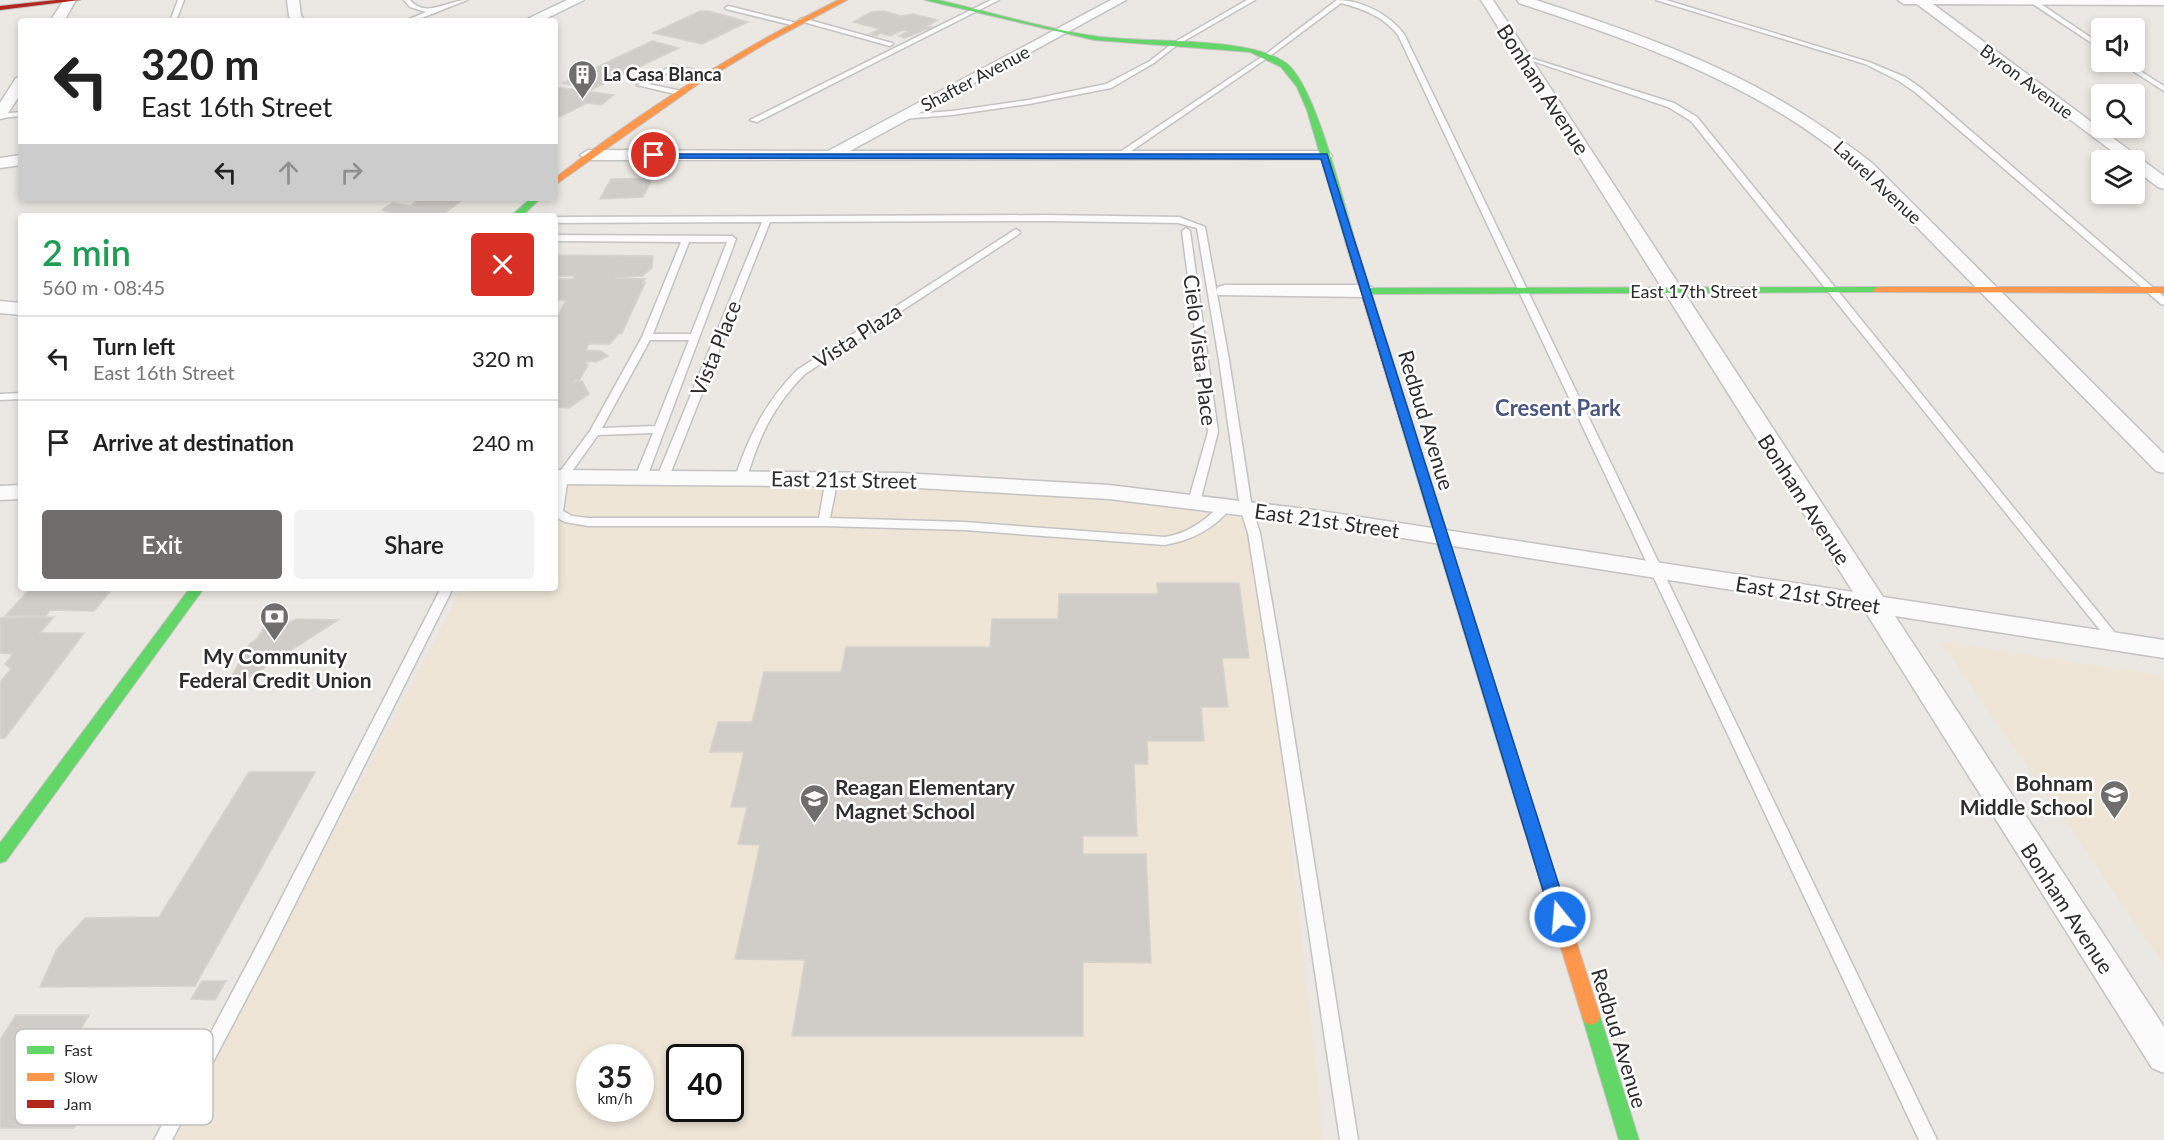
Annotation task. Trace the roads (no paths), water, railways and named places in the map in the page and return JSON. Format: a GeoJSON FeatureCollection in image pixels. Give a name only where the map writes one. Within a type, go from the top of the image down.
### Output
{"type":"FeatureCollection","features":[{"type":"Feature","properties":{"kind":"street"},"geometry":{"type":"LineString","coordinates":[[59,18],[69,0]]}},
{"type":"Feature","properties":{"kind":"street"},"geometry":{"type":"LineString","coordinates":[[0,8],[76,0]]}},
{"type":"Feature","properties":{"kind":"street"},"geometry":{"type":"LineString","coordinates":[[294,0],[297,18]]}},
{"type":"Feature","properties":{"kind":"street"},"geometry":{"type":"LineString","coordinates":[[537,18],[578,0]]}},
{"type":"Feature","properties":{"kind":"street"},"geometry":{"type":"LineString","coordinates":[[558,180],[588,155],[708,74],[799,22],[843,0]]}},
{"type":"Feature","properties":{"kind":"street","name":"Shafter Avenue"},"geometry":{"type":"LineString","coordinates":[[830,156],[1120,0]]}},
{"type":"Feature","properties":{"kind":"street"},"geometry":{"type":"LineString","coordinates":[[1904,0],[2164,1]]}},
{"type":"Feature","properties":{"kind":"street","name":"Redbud Avenue"},"geometry":{"type":"LineString","coordinates":[[939,1],[1063,32],[1118,41],[1238,48],[1268,55],[1287,65],[1301,84],[1311,110],[1629,1140]]}},
{"type":"Feature","properties":{"kind":"street","name":"Byron Avenue"},"geometry":{"type":"LineString","coordinates":[[1920,1],[2119,150]]}},
{"type":"Feature","properties":{"kind":"street"},"geometry":{"type":"LineString","coordinates":[[2138,1],[2164,16]]}},
{"type":"Feature","properties":{"kind":"street","name":"Bonham Avenue"},"geometry":{"type":"LineString","coordinates":[[1512,5],[1523,56],[2164,1057]]}},
{"type":"Feature","properties":{"kind":"street","name":"Laurel Avenue"},"geometry":{"type":"LineString","coordinates":[[1512,5],[1616,31],[1697,62],[1772,100],[1841,146],[1866,166],[2164,466]]}},
{"type":"Feature","properties":{"kind":"street"},"geometry":{"type":"LineString","coordinates":[[0,116],[18,86]]}},
{"type":"Feature","properties":{"kind":"street"},"geometry":{"type":"LineString","coordinates":[[588,155],[1324,156]]}},
{"type":"Feature","properties":{"kind":"street"},"geometry":{"type":"LineString","coordinates":[[0,163],[18,160]]}},
{"type":"Feature","properties":{"kind":"street","name":"Byron Avenue"},"geometry":{"type":"LineString","coordinates":[[2145,169],[2164,183]]}},
{"type":"Feature","properties":{"kind":"street"},"geometry":{"type":"LineString","coordinates":[[519,213],[533,201]]}},
{"type":"Feature","properties":{"kind":"street","name":"East 17th Street"},"geometry":{"type":"LineString","coordinates":[[1225,291],[2164,290]]}},
{"type":"Feature","properties":{"kind":"street"},"geometry":{"type":"LineString","coordinates":[[0,307],[18,309]]}},
{"type":"Feature","properties":{"kind":"street","name":"East 21st Street"},"geometry":{"type":"LineString","coordinates":[[559,477],[832,478],[1000,483],[1113,492],[1236,507],[1441,537],[2164,649]]}},
{"type":"Feature","properties":{"kind":"street"},"geometry":{"type":"LineString","coordinates":[[0,493],[18,492]]}},
{"type":"Feature","properties":{"kind":"street"},"geometry":{"type":"LineString","coordinates":[[0,856],[194,591]]}},
{"type":"Feature","properties":{"kind":"lane"},"geometry":{"type":"LineString","coordinates":[[174,18],[181,0]]}},
{"type":"Feature","properties":{"kind":"lane"},"geometry":{"type":"LineString","coordinates":[[407,0],[412,6],[432,12]]}},
{"type":"Feature","properties":{"kind":"lane"},"geometry":{"type":"LineString","coordinates":[[416,18],[464,0]]}},
{"type":"Feature","properties":{"kind":"lane"},"geometry":{"type":"LineString","coordinates":[[754,120],[996,0]]}},
{"type":"Feature","properties":{"kind":"lane"},"geometry":{"type":"LineString","coordinates":[[902,117],[952,113],[1089,92],[1108,86],[1132,74],[1175,44],[1252,0]]}},
{"type":"Feature","properties":{"kind":"lane"},"geometry":{"type":"LineString","coordinates":[[1659,0],[1867,63],[1902,79],[1918,90],[2164,302]]}},
{"type":"Feature","properties":{"kind":"lane"},"geometry":{"type":"LineString","coordinates":[[1118,156],[1268,55],[1340,1],[1387,18],[1401,34],[1928,1140]]}},
{"type":"Feature","properties":{"kind":"lane"},"geometry":{"type":"LineString","coordinates":[[2032,1],[2091,41]]}},
{"type":"Feature","properties":{"kind":"lane"},"geometry":{"type":"LineString","coordinates":[[728,8],[890,44]]}},
{"type":"Feature","properties":{"kind":"lane"},"geometry":{"type":"LineString","coordinates":[[1523,56],[1671,105],[1689,114],[2116,642]]}},
{"type":"Feature","properties":{"kind":"lane"},"geometry":{"type":"LineString","coordinates":[[678,93],[641,85],[673,67],[708,74]]}},
{"type":"Feature","properties":{"kind":"lane"},"geometry":{"type":"LineString","coordinates":[[2138,72],[2164,89]]}},
{"type":"Feature","properties":{"kind":"lane"},"geometry":{"type":"LineString","coordinates":[[0,116],[18,114]]}},
{"type":"Feature","properties":{"kind":"lane","name":"Vista Place"},"geometry":{"type":"LineString","coordinates":[[652,477],[767,219]]}},
{"type":"Feature","properties":{"kind":"lane"},"geometry":{"type":"LineString","coordinates":[[558,220],[1179,220],[1201,227],[1220,337],[1236,507],[1254,533],[1280,684],[1349,1140]]}},
{"type":"Feature","properties":{"kind":"lane","name":"Cielo Vista Place"},"geometry":{"type":"LineString","coordinates":[[1186,231],[1213,432],[1194,502]]}},
{"type":"Feature","properties":{"kind":"lane","name":"Vista Plaza"},"geometry":{"type":"LineString","coordinates":[[741,477],[757,429],[780,392],[801,372],[1016,232]]}},
{"type":"Feature","properties":{"kind":"lane"},"geometry":{"type":"LineString","coordinates":[[558,238],[732,239],[660,429],[652,477]]}},
{"type":"Feature","properties":{"kind":"lane"},"geometry":{"type":"LineString","coordinates":[[558,495],[559,477],[595,432],[647,337],[686,239]]}},
{"type":"Feature","properties":{"kind":"lane"},"geometry":{"type":"LineString","coordinates":[[647,337],[694,338]]}},
{"type":"Feature","properties":{"kind":"lane"},"geometry":{"type":"LineString","coordinates":[[0,397],[18,396]]}},
{"type":"Feature","properties":{"kind":"lane"},"geometry":{"type":"LineString","coordinates":[[595,432],[660,429]]}},
{"type":"Feature","properties":{"kind":"lane"},"geometry":{"type":"LineString","coordinates":[[824,522],[832,478]]}},
{"type":"Feature","properties":{"kind":"lane"},"geometry":{"type":"LineString","coordinates":[[558,514],[569,519],[588,522],[824,522],[964,526],[1165,541],[1198,532],[1236,507]]}},
{"type":"Feature","properties":{"kind":"lane"},"geometry":{"type":"LineString","coordinates":[[213,1045],[445,591]]}},
{"type":"Feature","properties":{"kind":"lane"},"geometry":{"type":"LineString","coordinates":[[163,1140],[171,1125]]}},
{"type":"Feature","properties":{"kind":"place","name":"La Casa Blanca"},"geometry":{"type":"Point","coordinates":[582,100]}},
{"type":"Feature","properties":{"kind":"place","name":"My Community Federal Credit Union"},"geometry":{"type":"Point","coordinates":[275,642]}},
{"type":"Feature","properties":{"kind":"place","name":"Bohnam Middle School"},"geometry":{"type":"Point","coordinates":[2114,820]}},
{"type":"Feature","properties":{"kind":"place","name":"Reagan Elementary Magnet School"},"geometry":{"type":"Point","coordinates":[814,824]}},
{"type":"Feature","properties":{"kind":"district","name":"Cresent Park"},"geometry":{"type":"Point","coordinates":[1558,407]}}]}
